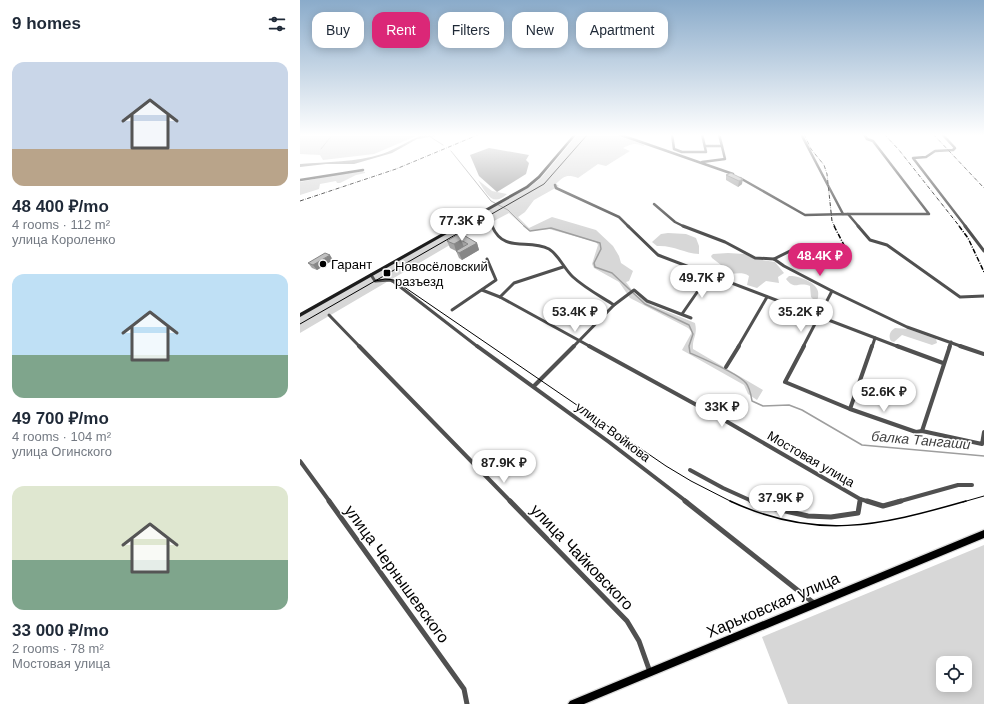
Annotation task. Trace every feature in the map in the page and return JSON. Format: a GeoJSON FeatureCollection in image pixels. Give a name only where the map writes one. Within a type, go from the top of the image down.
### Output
{"type":"FeatureCollection","features":[{"type":"Feature","properties":{"kind":"main road"},"geometry":{"type":"LineString","coordinates":[[300,315],[535,182],[548,167]]}},
{"type":"Feature","properties":{"kind":"main road","name":"Харьковская улица"},"geometry":{"type":"LineString","coordinates":[[573,704],[984,534]]}},
{"type":"Feature","properties":{"kind":"street"},"geometry":{"type":"LineString","coordinates":[[712,167],[734,175],[805,215],[929,214],[893,167]]}},
{"type":"Feature","properties":{"kind":"street"},"geometry":{"type":"LineString","coordinates":[[819,167],[843,214]]}},
{"type":"Feature","properties":{"kind":"street"},"geometry":{"type":"LineString","coordinates":[[920,167],[984,251]]}},
{"type":"Feature","properties":{"kind":"street"},"geometry":{"type":"LineString","coordinates":[[300,180],[335,174],[346,174],[363,170]]}},
{"type":"Feature","properties":{"kind":"street"},"geometry":{"type":"LineString","coordinates":[[555,186],[556,188],[619,217],[658,255],[818,317],[943,363]]}},
{"type":"Feature","properties":{"kind":"street"},"geometry":{"type":"LineString","coordinates":[[654,204],[675,222],[693,231],[725,242],[755,258],[774,259],[790,251]]}},
{"type":"Feature","properties":{"kind":"street"},"geometry":{"type":"LineString","coordinates":[[848,214],[870,240],[887,246],[960,297],[984,296]]}},
{"type":"Feature","properties":{"kind":"street"},"geometry":{"type":"LineString","coordinates":[[492,226],[494,232],[500,238],[507,241],[549,250],[574,278],[591,291],[614,305]]}},
{"type":"Feature","properties":{"kind":"street"},"geometry":{"type":"LineString","coordinates":[[452,310],[496,280],[487,259]]}},
{"type":"Feature","properties":{"kind":"street"},"geometry":{"type":"LineString","coordinates":[[774,259],[784,266],[832,291],[907,327],[984,354]]}},
{"type":"Feature","properties":{"kind":"street"},"geometry":{"type":"LineString","coordinates":[[500,297],[514,283],[563,267]]}},
{"type":"Feature","properties":{"kind":"street","name":"улица Войкова"},"geometry":{"type":"LineString","coordinates":[[371,274],[375,281],[390,280],[394,282],[439,318],[534,386],[640,465],[815,604]]}},
{"type":"Feature","properties":{"kind":"street"},"geometry":{"type":"LineString","coordinates":[[682,314],[709,275]]}},
{"type":"Feature","properties":{"kind":"street","name":"Мостовая улица"},"geometry":{"type":"LineString","coordinates":[[482,290],[500,297],[724,420],[860,499],[883,506],[958,485],[972,485]]}},
{"type":"Feature","properties":{"kind":"street"},"geometry":{"type":"LineString","coordinates":[[534,386],[614,305],[634,290],[647,301],[691,318]]}},
{"type":"Feature","properties":{"kind":"street"},"geometry":{"type":"LineString","coordinates":[[832,291],[785,382],[850,409],[909,431],[922,431],[982,444],[984,432]]}},
{"type":"Feature","properties":{"kind":"street"},"geometry":{"type":"LineString","coordinates":[[726,367],[766,297]]}},
{"type":"Feature","properties":{"kind":"street","name":"улица Чайковского"},"geometry":{"type":"LineString","coordinates":[[329,316],[627,621],[639,641],[650,672]]}},
{"type":"Feature","properties":{"kind":"street"},"geometry":{"type":"LineString","coordinates":[[850,409],[875,338]]}},
{"type":"Feature","properties":{"kind":"street"},"geometry":{"type":"LineString","coordinates":[[922,431],[951,342]]}},
{"type":"Feature","properties":{"kind":"street","name":"улица Чернышевского"},"geometry":{"type":"LineString","coordinates":[[300,461],[464,689],[467,704]]}},
{"type":"Feature","properties":{"kind":"street"},"geometry":{"type":"LineString","coordinates":[[690,470],[722,489],[746,500],[774,509],[802,514],[829,517],[858,513],[860,499]]}},
{"type":"Feature","properties":{"kind":"shaded area"},"geometry":{"type":"Polygon","coordinates":[[[475,167],[528,167],[526,174],[497,192],[479,176],[475,167]]]}},
{"type":"Feature","properties":{"kind":"shaded area"},"geometry":{"type":"Polygon","coordinates":[[[550,167],[594,167],[578,178],[568,176],[564,178],[556,184],[559,186],[534,200],[525,212],[518,217],[529,228],[552,217],[596,230],[613,246],[621,263],[633,271],[629,281],[626,282],[635,294],[651,305],[695,323],[696,331],[693,349],[763,390],[757,400],[748,394],[744,385],[682,350],[692,332],[688,328],[630,298],[619,282],[594,268],[592,264],[598,245],[596,242],[549,229],[529,231],[509,213],[492,222],[489,222],[300,333],[300,316],[531,186],[541,178],[550,167]]]}},
{"type":"Feature","properties":{"kind":"shaded area"},"geometry":{"type":"Polygon","coordinates":[[[362,171],[365,173],[356,175],[340,183],[337,183],[336,181],[320,184],[319,189],[300,195],[300,182],[362,171]]]}},
{"type":"Feature","properties":{"kind":"shaded area"},"geometry":{"type":"Polygon","coordinates":[[[478,180],[492,191],[507,194],[497,200],[493,199],[487,194],[478,180]]]}},
{"type":"Feature","properties":{"kind":"shaded area"},"geometry":{"type":"Polygon","coordinates":[[[661,234],[686,234],[696,238],[699,246],[699,254],[657,246],[652,242],[661,234]]]}},
{"type":"Feature","properties":{"kind":"shaded area"},"geometry":{"type":"Polygon","coordinates":[[[713,254],[744,254],[755,259],[775,262],[784,273],[778,277],[779,283],[766,281],[757,288],[747,285],[749,276],[746,274],[725,273],[721,271],[721,265],[711,256],[713,254]]]}},
{"type":"Feature","properties":{"kind":"shaded area"},"geometry":{"type":"Polygon","coordinates":[[[789,276],[796,276],[812,283],[818,290],[818,298],[816,301],[811,297],[810,286],[802,284],[794,285],[789,283],[786,279],[789,276]]]}},
{"type":"Feature","properties":{"kind":"shaded area"},"geometry":{"type":"Polygon","coordinates":[[[895,328],[908,329],[936,339],[937,343],[932,345],[902,335],[894,342],[891,341],[890,334],[895,328]]]}},
{"type":"Feature","properties":{"kind":"shaded area"},"geometry":{"type":"Polygon","coordinates":[[[984,545],[984,704],[788,704],[762,637],[984,545]]]}},
{"type":"Feature","properties":{"kind":"building"},"geometry":{"type":"Polygon","coordinates":[[[731,173],[743,179],[739,181],[726,175],[731,173]]]}},
{"type":"Feature","properties":{"kind":"building"},"geometry":{"type":"Polygon","coordinates":[[[460,233],[477,243],[459,253],[456,251],[468,244],[461,240],[454,244],[447,241],[460,233]]]}},
{"type":"Feature","properties":{"kind":"building"},"geometry":{"type":"Polygon","coordinates":[[[325,253],[330,255],[313,265],[308,263],[325,253]]]}},
{"type":"Feature","properties":{"kind":"waterway","name":"балка Тангаши"},"geometry":{"type":"LineString","coordinates":[[464,167],[491,201],[508,210],[524,226]]}},
{"type":"Feature","properties":{"kind":"waterway","name":"балка Тангаши"},"geometry":{"type":"LineString","coordinates":[[524,226],[530,231],[551,228],[600,243],[601,249],[594,263],[595,267],[612,273],[645,304],[689,325],[693,334],[689,346],[690,353],[720,366],[742,379],[748,387],[752,401],[763,406],[789,405],[802,410],[862,445],[984,456]]}},
{"type":"Feature","properties":{"kind":"tram line"},"geometry":{"type":"LineString","coordinates":[[300,324],[544,184],[559,167]]}},
{"type":"Feature","properties":{"kind":"tram line"},"geometry":{"type":"LineString","coordinates":[[375,281],[385,279],[394,280],[666,466],[730,501]]}},
{"type":"Feature","properties":{"kind":"tram line"},"geometry":{"type":"LineString","coordinates":[[963,502],[984,496]]}},
{"type":"Feature","properties":{"kind":"tram line"},"geometry":{"type":"LineString","coordinates":[[730,501],[761,514],[791,521],[820,525],[848,525],[876,523],[966,501]]}},
{"type":"Feature","properties":{"kind":"railway"},"geometry":{"type":"LineString","coordinates":[[300,201],[401,167]]}},
{"type":"Feature","properties":{"kind":"railway"},"geometry":{"type":"LineString","coordinates":[[825,167],[827,174],[832,221],[835,227]]}},
{"type":"Feature","properties":{"kind":"railway"},"geometry":{"type":"LineString","coordinates":[[912,167],[960,227]]}},
{"type":"Feature","properties":{"kind":"railway"},"geometry":{"type":"LineString","coordinates":[[964,167],[984,188]]}},
{"type":"Feature","properties":{"kind":"railway"},"geometry":{"type":"LineString","coordinates":[[834,226],[845,247]]}},
{"type":"Feature","properties":{"kind":"railway"},"geometry":{"type":"LineString","coordinates":[[959,226],[968,238],[984,272]]}},
{"type":"Feature","properties":{"kind":"place","name":"Гарант"},"geometry":{"type":"Point","coordinates":[323,264]}},
{"type":"Feature","properties":{"kind":"place","name":"Новосёловский разъезд"},"geometry":{"type":"Point","coordinates":[387,273]}}]}
